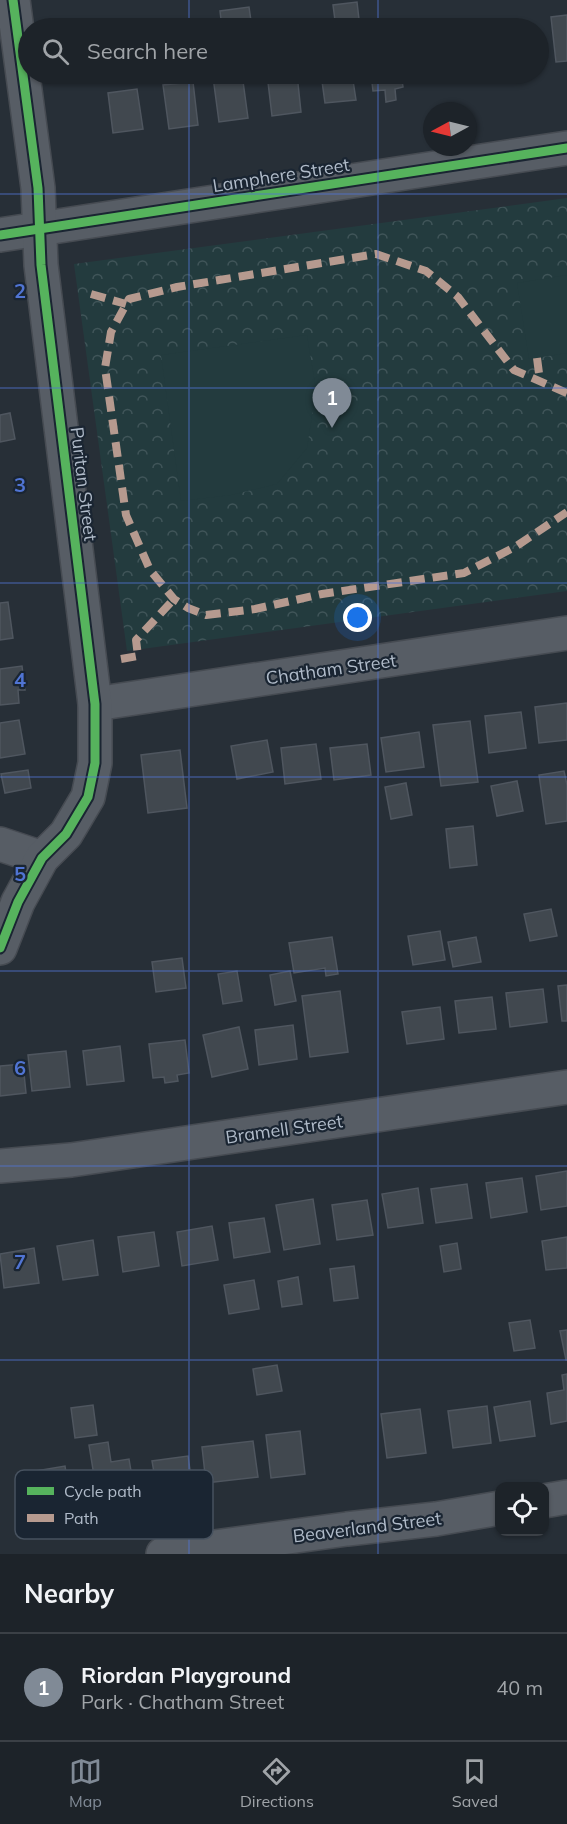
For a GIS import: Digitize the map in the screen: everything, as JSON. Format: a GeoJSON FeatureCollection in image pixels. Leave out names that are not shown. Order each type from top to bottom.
{"type":"FeatureCollection","features":[{"type":"Feature","properties":{"kind":"street","name":"Puritan Street"},"geometry":{"type":"LineString","coordinates":[[13,0],[18,38]]}},
{"type":"Feature","properties":{"kind":"street","name":"Puritan Street"},"geometry":{"type":"LineString","coordinates":[[0,948],[18,902],[42,858],[66,834],[88,797],[95,763],[95,704],[40,265],[38,188],[24,84]]}},
{"type":"Feature","properties":{"kind":"street","name":"Lamphere Street"},"geometry":{"type":"LineString","coordinates":[[0,235],[567,148]]}},
{"type":"Feature","properties":{"kind":"street","name":"Chatham Street"},"geometry":{"type":"LineString","coordinates":[[95,704],[567,633]]}},
{"type":"Feature","properties":{"kind":"street"},"geometry":{"type":"LineString","coordinates":[[0,844],[42,858]]}},
{"type":"Feature","properties":{"kind":"street","name":"Bramell Street"},"geometry":{"type":"LineString","coordinates":[[0,1167],[71,1160],[567,1087]]}},
{"type":"Feature","properties":{"kind":"street"},"geometry":{"type":"LineString","coordinates":[[549,1500],[567,1497]]}},
{"type":"Feature","properties":{"kind":"street","name":"Beaverland Street"},"geometry":{"type":"LineString","coordinates":[[163,1554],[436,1519],[495,1509]]}},
{"type":"Feature","properties":{"kind":"green space"},"geometry":{"type":"Polygon","coordinates":[[[567,198],[567,591],[127,651],[74,264],[567,198]]]}},
{"type":"Feature","properties":{"kind":"green space"},"geometry":{"type":"Polygon","coordinates":[[[567,275],[567,353],[529,359],[517,283],[567,275]]]}},
{"type":"Feature","properties":{"kind":"green space"},"geometry":{"type":"Polygon","coordinates":[[[307,335],[316,390],[307,448],[277,484],[231,495],[181,501],[161,355],[307,335]]]}},
{"type":"Feature","properties":{"kind":"building"},"geometry":{"type":"Polygon","coordinates":[[[357,2],[359,18],[335,18],[333,5],[357,2]]]}},
{"type":"Feature","properties":{"kind":"building"},"geometry":{"type":"Polygon","coordinates":[[[249,7],[251,18],[221,18],[220,11],[249,7]]]}},
{"type":"Feature","properties":{"kind":"building"},"geometry":{"type":"Polygon","coordinates":[[[567,15],[567,61],[556,62],[551,17],[567,15]]]}},
{"type":"Feature","properties":{"kind":"building"},"geometry":{"type":"Polygon","coordinates":[[[193,84],[198,125],[169,129],[163,85],[193,84]]]}},
{"type":"Feature","properties":{"kind":"building"},"geometry":{"type":"Polygon","coordinates":[[[214,84],[243,84],[248,118],[219,122],[214,84]]]}},
{"type":"Feature","properties":{"kind":"building"},"geometry":{"type":"Polygon","coordinates":[[[268,84],[298,84],[301,112],[272,116],[268,84]]]}},
{"type":"Feature","properties":{"kind":"building"},"geometry":{"type":"Polygon","coordinates":[[[322,84],[354,84],[356,100],[325,103],[322,84]]]}},
{"type":"Feature","properties":{"kind":"building"},"geometry":{"type":"Polygon","coordinates":[[[372,84],[403,84],[403,87],[395,89],[396,100],[386,102],[385,90],[373,91],[372,84]]]}},
{"type":"Feature","properties":{"kind":"building"},"geometry":{"type":"Polygon","coordinates":[[[137,89],[143,129],[113,133],[108,93],[137,89]]]}},
{"type":"Feature","properties":{"kind":"building"},"geometry":{"type":"Polygon","coordinates":[[[10,413],[15,439],[0,442],[0,415],[10,413]]]}},
{"type":"Feature","properties":{"kind":"building"},"geometry":{"type":"Polygon","coordinates":[[[8,602],[13,638],[0,640],[0,603],[8,602]]]}},
{"type":"Feature","properties":{"kind":"building"},"geometry":{"type":"Polygon","coordinates":[[[22,666],[25,690],[18,690],[19,703],[0,705],[0,669],[22,666]]]}},
{"type":"Feature","properties":{"kind":"building"},"geometry":{"type":"Polygon","coordinates":[[[567,703],[567,740],[539,743],[535,707],[567,703]]]}},
{"type":"Feature","properties":{"kind":"building"},"geometry":{"type":"Polygon","coordinates":[[[521,712],[526,748],[489,753],[485,716],[521,712]]]}},
{"type":"Feature","properties":{"kind":"building"},"geometry":{"type":"Polygon","coordinates":[[[19,720],[25,754],[0,758],[0,723],[19,720]]]}},
{"type":"Feature","properties":{"kind":"building"},"geometry":{"type":"Polygon","coordinates":[[[470,721],[478,782],[441,786],[433,725],[470,721]]]}},
{"type":"Feature","properties":{"kind":"building"},"geometry":{"type":"Polygon","coordinates":[[[419,732],[424,767],[386,772],[381,738],[419,732]]]}},
{"type":"Feature","properties":{"kind":"building"},"geometry":{"type":"Polygon","coordinates":[[[267,740],[273,772],[237,779],[231,746],[267,740]]]}},
{"type":"Feature","properties":{"kind":"building"},"geometry":{"type":"Polygon","coordinates":[[[316,744],[321,779],[285,784],[281,748],[316,744]]]}},
{"type":"Feature","properties":{"kind":"building"},"geometry":{"type":"Polygon","coordinates":[[[367,744],[371,775],[334,780],[330,748],[367,744]]]}},
{"type":"Feature","properties":{"kind":"building"},"geometry":{"type":"Polygon","coordinates":[[[180,750],[187,808],[148,813],[141,755],[180,750]]]}},
{"type":"Feature","properties":{"kind":"building"},"geometry":{"type":"Polygon","coordinates":[[[28,770],[31,788],[5,793],[1,774],[28,770]]]}},
{"type":"Feature","properties":{"kind":"building"},"geometry":{"type":"Polygon","coordinates":[[[564,771],[567,785],[567,821],[546,824],[539,775],[564,771]]]}},
{"type":"Feature","properties":{"kind":"building"},"geometry":{"type":"Polygon","coordinates":[[[517,781],[523,811],[497,816],[491,786],[517,781]]]}},
{"type":"Feature","properties":{"kind":"building"},"geometry":{"type":"Polygon","coordinates":[[[406,783],[412,815],[391,819],[385,787],[406,783]]]}},
{"type":"Feature","properties":{"kind":"building"},"geometry":{"type":"Polygon","coordinates":[[[473,826],[477,865],[450,868],[446,829],[473,826]]]}},
{"type":"Feature","properties":{"kind":"building"},"geometry":{"type":"Polygon","coordinates":[[[551,909],[557,936],[530,941],[524,914],[551,909]]]}},
{"type":"Feature","properties":{"kind":"building"},"geometry":{"type":"Polygon","coordinates":[[[440,931],[445,960],[413,965],[408,936],[440,931]]]}},
{"type":"Feature","properties":{"kind":"building"},"geometry":{"type":"Polygon","coordinates":[[[332,937],[338,974],[326,976],[325,968],[294,973],[289,943],[332,937]]]}},
{"type":"Feature","properties":{"kind":"building"},"geometry":{"type":"Polygon","coordinates":[[[476,937],[481,962],[453,967],[448,942],[476,937]]]}},
{"type":"Feature","properties":{"kind":"building"},"geometry":{"type":"Polygon","coordinates":[[[182,958],[186,988],[156,992],[152,962],[182,958]]]}},
{"type":"Feature","properties":{"kind":"building"},"geometry":{"type":"Polygon","coordinates":[[[237,971],[242,1001],[223,1004],[218,974],[237,971]]]}},
{"type":"Feature","properties":{"kind":"building"},"geometry":{"type":"Polygon","coordinates":[[[290,971],[296,1001],[275,1005],[270,975],[290,971]]]}},
{"type":"Feature","properties":{"kind":"building"},"geometry":{"type":"Polygon","coordinates":[[[567,985],[567,1021],[562,1021],[558,986],[567,985]]]}},
{"type":"Feature","properties":{"kind":"building"},"geometry":{"type":"Polygon","coordinates":[[[543,989],[547,1022],[510,1027],[506,993],[543,989]]]}},
{"type":"Feature","properties":{"kind":"building"},"geometry":{"type":"Polygon","coordinates":[[[340,991],[348,1052],[310,1057],[302,996],[340,991]]]}},
{"type":"Feature","properties":{"kind":"building"},"geometry":{"type":"Polygon","coordinates":[[[492,997],[496,1029],[459,1033],[455,1001],[492,997]]]}},
{"type":"Feature","properties":{"kind":"building"},"geometry":{"type":"Polygon","coordinates":[[[440,1007],[444,1039],[407,1044],[402,1012],[440,1007]]]}},
{"type":"Feature","properties":{"kind":"building"},"geometry":{"type":"Polygon","coordinates":[[[293,1025],[297,1059],[259,1065],[255,1030],[293,1025]]]}},
{"type":"Feature","properties":{"kind":"building"},"geometry":{"type":"Polygon","coordinates":[[[239,1027],[248,1069],[212,1077],[203,1035],[239,1027]]]}},
{"type":"Feature","properties":{"kind":"building"},"geometry":{"type":"Polygon","coordinates":[[[185,1040],[189,1073],[177,1075],[178,1081],[165,1083],[164,1077],[153,1078],[149,1044],[185,1040]]]}},
{"type":"Feature","properties":{"kind":"building"},"geometry":{"type":"Polygon","coordinates":[[[120,1046],[124,1081],[87,1085],[83,1051],[120,1046]]]}},
{"type":"Feature","properties":{"kind":"building"},"geometry":{"type":"Polygon","coordinates":[[[66,1051],[70,1087],[32,1091],[28,1055],[66,1051]]]}},
{"type":"Feature","properties":{"kind":"building"},"geometry":{"type":"Polygon","coordinates":[[[23,1064],[26,1093],[0,1096],[0,1066],[23,1064]]]}},
{"type":"Feature","properties":{"kind":"building"},"geometry":{"type":"Polygon","coordinates":[[[567,1171],[567,1206],[541,1210],[536,1176],[567,1171]]]}},
{"type":"Feature","properties":{"kind":"building"},"geometry":{"type":"Polygon","coordinates":[[[522,1178],[527,1212],[491,1218],[486,1183],[522,1178]]]}},
{"type":"Feature","properties":{"kind":"building"},"geometry":{"type":"Polygon","coordinates":[[[467,1184],[472,1218],[436,1223],[431,1189],[467,1184]]]}},
{"type":"Feature","properties":{"kind":"building"},"geometry":{"type":"Polygon","coordinates":[[[418,1188],[423,1223],[388,1228],[382,1194],[418,1188]]]}},
{"type":"Feature","properties":{"kind":"building"},"geometry":{"type":"Polygon","coordinates":[[[313,1199],[320,1244],[284,1250],[276,1205],[313,1199]]]}},
{"type":"Feature","properties":{"kind":"building"},"geometry":{"type":"Polygon","coordinates":[[[367,1200],[373,1235],[337,1240],[332,1205],[367,1200]]]}},
{"type":"Feature","properties":{"kind":"building"},"geometry":{"type":"Polygon","coordinates":[[[264,1218],[270,1252],[234,1258],[229,1223],[264,1218]]]}},
{"type":"Feature","properties":{"kind":"building"},"geometry":{"type":"Polygon","coordinates":[[[212,1226],[218,1260],[182,1266],[177,1232],[212,1226]]]}},
{"type":"Feature","properties":{"kind":"building"},"geometry":{"type":"Polygon","coordinates":[[[154,1232],[159,1266],[123,1272],[118,1237],[154,1232]]]}},
{"type":"Feature","properties":{"kind":"building"},"geometry":{"type":"Polygon","coordinates":[[[567,1237],[567,1268],[546,1270],[542,1241],[567,1237]]]}},
{"type":"Feature","properties":{"kind":"building"},"geometry":{"type":"Polygon","coordinates":[[[93,1240],[98,1275],[63,1280],[57,1246],[93,1240]]]}},
{"type":"Feature","properties":{"kind":"building"},"geometry":{"type":"Polygon","coordinates":[[[457,1243],[461,1269],[444,1272],[440,1246],[457,1243]]]}},
{"type":"Feature","properties":{"kind":"building"},"geometry":{"type":"Polygon","coordinates":[[[34,1248],[39,1283],[4,1288],[0,1254],[34,1248]]]}},
{"type":"Feature","properties":{"kind":"building"},"geometry":{"type":"Polygon","coordinates":[[[354,1266],[358,1298],[334,1301],[330,1269],[354,1266]]]}},
{"type":"Feature","properties":{"kind":"building"},"geometry":{"type":"Polygon","coordinates":[[[298,1277],[302,1304],[282,1307],[278,1281],[298,1277]]]}},
{"type":"Feature","properties":{"kind":"building"},"geometry":{"type":"Polygon","coordinates":[[[254,1280],[259,1309],[229,1314],[224,1285],[254,1280]]]}},
{"type":"Feature","properties":{"kind":"building"},"geometry":{"type":"Polygon","coordinates":[[[530,1320],[535,1348],[514,1351],[509,1323],[530,1320]]]}},
{"type":"Feature","properties":{"kind":"building"},"geometry":{"type":"Polygon","coordinates":[[[567,1330],[567,1360],[566,1360],[560,1331],[567,1330]]]}},
{"type":"Feature","properties":{"kind":"building"},"geometry":{"type":"Polygon","coordinates":[[[277,1365],[282,1391],[257,1395],[253,1369],[277,1365]]]}},
{"type":"Feature","properties":{"kind":"building"},"geometry":{"type":"Polygon","coordinates":[[[567,1374],[567,1421],[551,1424],[547,1393],[564,1390],[562,1375],[567,1374]]]}},
{"type":"Feature","properties":{"kind":"building"},"geometry":{"type":"Polygon","coordinates":[[[530,1401],[535,1436],[500,1441],[494,1407],[530,1401]]]}},
{"type":"Feature","properties":{"kind":"building"},"geometry":{"type":"Polygon","coordinates":[[[93,1405],[97,1435],[75,1438],[71,1408],[93,1405]]]}},
{"type":"Feature","properties":{"kind":"building"},"geometry":{"type":"Polygon","coordinates":[[[487,1406],[491,1443],[453,1448],[448,1411],[487,1406]]]}},
{"type":"Feature","properties":{"kind":"building"},"geometry":{"type":"Polygon","coordinates":[[[420,1409],[426,1453],[387,1458],[381,1414],[420,1409]]]}},
{"type":"Feature","properties":{"kind":"building"},"geometry":{"type":"Polygon","coordinates":[[[300,1431],[305,1474],[271,1478],[266,1435],[300,1431]]]}},
{"type":"Feature","properties":{"kind":"building"},"geometry":{"type":"Polygon","coordinates":[[[253,1441],[258,1477],[213,1482],[213,1470],[205,1470],[202,1447],[253,1441]]]}},
{"type":"Feature","properties":{"kind":"building"},"geometry":{"type":"Polygon","coordinates":[[[108,1442],[111,1462],[129,1459],[131,1470],[93,1470],[89,1445],[108,1442]]]}},
{"type":"Feature","properties":{"kind":"building"},"geometry":{"type":"Polygon","coordinates":[[[188,1456],[190,1470],[154,1470],[152,1461],[188,1456]]]}},
{"type":"Feature","properties":{"kind":"building"},"geometry":{"type":"Polygon","coordinates":[[[65,1466],[66,1470],[41,1470],[65,1466]]]}},
{"type":"Feature","properties":{"kind":"marked path"},"geometry":{"type":"LineString","coordinates":[[567,393],[514,370],[458,297],[426,271],[376,254],[177,287],[129,299],[111,332],[105,368],[126,515],[150,570],[174,599],[206,615],[255,609],[322,594],[464,573],[515,547],[567,512]]}},
{"type":"Feature","properties":{"kind":"marked path"},"geometry":{"type":"LineString","coordinates":[[91,294],[126,304]]}},
{"type":"Feature","properties":{"kind":"marked path"},"geometry":{"type":"LineString","coordinates":[[537,358],[540,381]]}},
{"type":"Feature","properties":{"kind":"marked path"},"geometry":{"type":"LineString","coordinates":[[121,659],[138,656],[136,640],[174,599]]}},
{"type":"Feature","properties":{"kind":"cycle path"},"geometry":{"type":"LineString","coordinates":[[13,0],[18,38]]}},
{"type":"Feature","properties":{"kind":"cycle path"},"geometry":{"type":"LineString","coordinates":[[0,948],[18,902],[42,858],[66,834],[88,797],[95,763],[95,704],[41,265],[38,188],[24,84]]}},
{"type":"Feature","properties":{"kind":"cycle path"},"geometry":{"type":"LineString","coordinates":[[0,235],[567,148]]}},
{"type":"Feature","properties":{"kind":"place","name":"Riordan Playground"},"geometry":{"type":"Point","coordinates":[332,428]}}]}
